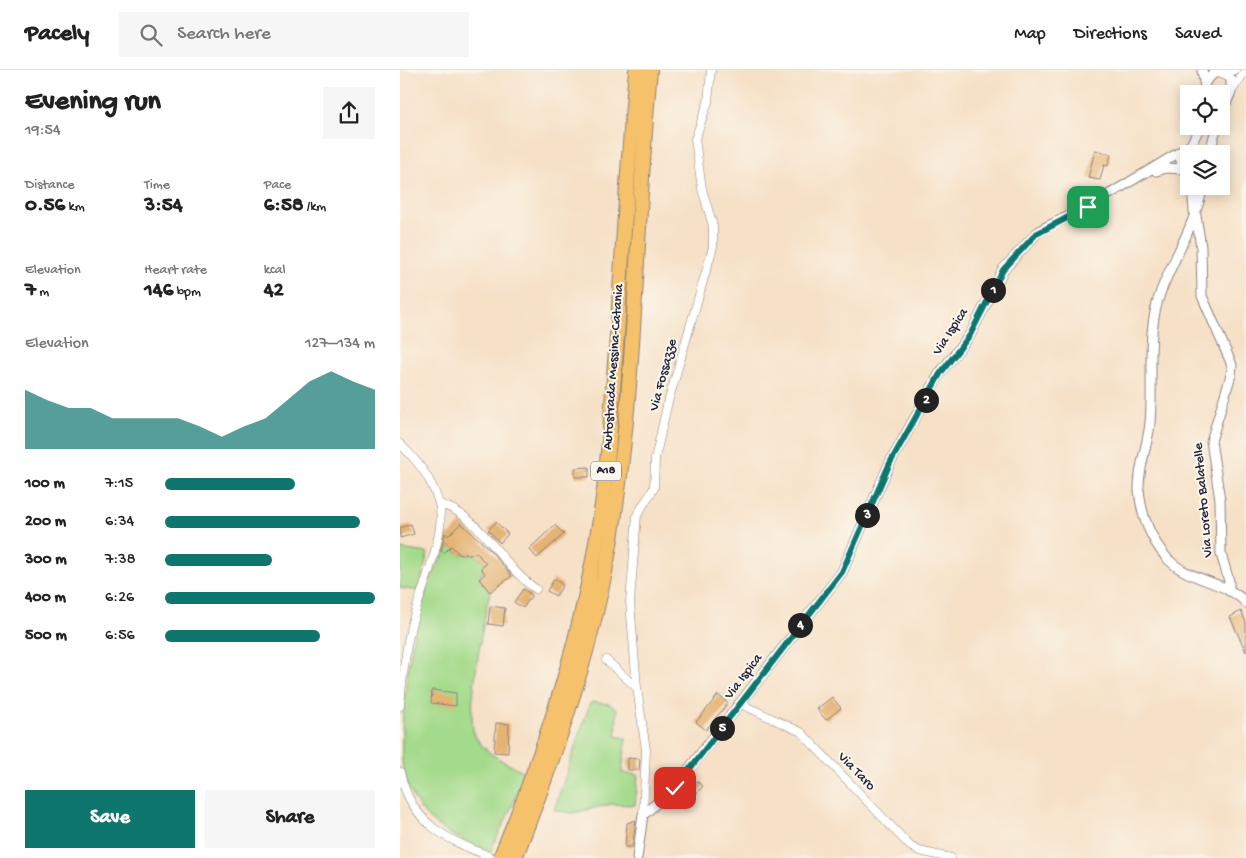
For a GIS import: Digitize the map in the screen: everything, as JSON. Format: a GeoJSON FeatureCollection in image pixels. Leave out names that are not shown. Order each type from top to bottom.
{"type":"FeatureCollection","features":[{"type":"Feature","properties":{"kind":"highway","name":"Autostrada Messina-Catania"},"geometry":{"type":"LineString","coordinates":[[496,858],[540,756],[558,699],[582,614],[599,527],[609,448],[636,70]]}},
{"type":"Feature","properties":{"kind":"highway","name":"Autostrada Messina-Catania"},"geometry":{"type":"LineString","coordinates":[[515,858],[554,760],[570,712],[595,616],[612,530],[627,398],[650,70]]}},
{"type":"Feature","properties":{"kind":"street","name":"Via Fossazze"},"geometry":{"type":"LineString","coordinates":[[637,688],[638,676],[630,602],[637,515],[654,488],[655,459],[667,406],[713,247],[713,226],[702,189],[695,139],[708,102],[711,70]]}},
{"type":"Feature","properties":{"kind":"street"},"geometry":{"type":"LineString","coordinates":[[1202,70],[1205,85]]}},
{"type":"Feature","properties":{"kind":"street"},"geometry":{"type":"LineString","coordinates":[[1205,82],[1209,76],[1235,70]]}},
{"type":"Feature","properties":{"kind":"street"},"geometry":{"type":"LineString","coordinates":[[1230,96],[1246,70]]}},
{"type":"Feature","properties":{"kind":"street"},"geometry":{"type":"LineString","coordinates":[[1221,72],[1231,79],[1232,92]]}},
{"type":"Feature","properties":{"kind":"street"},"geometry":{"type":"LineString","coordinates":[[1139,176],[1180,152]]}},
{"type":"Feature","properties":{"kind":"street"},"geometry":{"type":"LineString","coordinates":[[1139,176],[1166,168],[1180,171]]}},
{"type":"Feature","properties":{"kind":"street","name":"Via Ispica"},"geometry":{"type":"LineString","coordinates":[[643,815],[675,788],[842,572],[890,463],[940,374],[970,335],[1003,270],[1036,234],[1088,207],[1139,176]]}},
{"type":"Feature","properties":{"kind":"street"},"geometry":{"type":"LineString","coordinates":[[1193,195],[1194,220]]}},
{"type":"Feature","properties":{"kind":"street"},"geometry":{"type":"LineString","coordinates":[[1201,195],[1186,240],[1161,292],[1152,328],[1152,403],[1150,425],[1140,474],[1141,504],[1146,525],[1166,557],[1190,576],[1230,591],[1246,603]]}},
{"type":"Feature","properties":{"kind":"street","name":"Via Loreto Balatelle"},"geometry":{"type":"LineString","coordinates":[[1194,220],[1201,247],[1200,286],[1204,304],[1225,346],[1232,365],[1231,375],[1211,441],[1220,500],[1221,554],[1230,591]]}},
{"type":"Feature","properties":{"kind":"street"},"geometry":{"type":"LineString","coordinates":[[1186,240],[1201,247]]}},
{"type":"Feature","properties":{"kind":"street"},"geometry":{"type":"LineString","coordinates":[[400,444],[416,460],[440,504],[439,531],[410,629],[400,706]]}},
{"type":"Feature","properties":{"kind":"street"},"geometry":{"type":"LineString","coordinates":[[440,504],[473,524],[521,580],[536,590]]}},
{"type":"Feature","properties":{"kind":"street"},"geometry":{"type":"LineString","coordinates":[[606,660],[637,688],[646,750],[643,815],[637,858]]}},
{"type":"Feature","properties":{"kind":"street","name":"Via Taro"},"geometry":{"type":"LineString","coordinates":[[741,704],[801,732],[910,846],[919,851],[951,858]]}},
{"type":"Feature","properties":{"kind":"street"},"geometry":{"type":"LineString","coordinates":[[400,772],[410,802],[429,826],[460,844],[496,858]]}},
{"type":"Feature","properties":{"kind":"green space"},"geometry":{"type":"Polygon","coordinates":[[[451,546],[460,555],[465,553],[468,556],[474,553],[486,564],[479,579],[490,592],[480,643],[474,689],[472,709],[475,736],[479,743],[490,753],[524,772],[513,804],[490,852],[450,834],[424,814],[409,789],[402,764],[404,708],[412,647],[427,588],[438,564],[451,546]]]}},
{"type":"Feature","properties":{"kind":"green space"},"geometry":{"type":"Polygon","coordinates":[[[400,549],[428,553],[418,591],[400,588],[400,549]]]}},
{"type":"Feature","properties":{"kind":"green space"},"geometry":{"type":"Polygon","coordinates":[[[590,703],[609,704],[617,709],[616,736],[626,738],[622,773],[638,775],[635,805],[612,804],[572,813],[554,810],[590,703]]]}},
{"type":"Feature","properties":{"kind":"building"},"geometry":{"type":"Polygon","coordinates":[[[1095,150],[1111,154],[1108,166],[1104,165],[1100,180],[1088,178],[1095,150]]]}},
{"type":"Feature","properties":{"kind":"building"},"geometry":{"type":"Polygon","coordinates":[[[589,467],[589,477],[575,477],[575,468],[589,467]]]}},
{"type":"Feature","properties":{"kind":"building"},"geometry":{"type":"Polygon","coordinates":[[[496,522],[508,534],[500,543],[488,530],[496,522]]]}},
{"type":"Feature","properties":{"kind":"building"},"geometry":{"type":"Polygon","coordinates":[[[461,523],[490,550],[512,576],[490,592],[479,579],[485,574],[481,568],[486,564],[476,552],[468,556],[465,553],[460,555],[451,546],[444,553],[441,551],[445,533],[448,536],[461,523]]]}},
{"type":"Feature","properties":{"kind":"building"},"geometry":{"type":"Polygon","coordinates":[[[411,524],[414,534],[400,538],[400,528],[411,524]]]}},
{"type":"Feature","properties":{"kind":"building"},"geometry":{"type":"Polygon","coordinates":[[[555,525],[564,534],[537,558],[529,549],[555,525]]]}},
{"type":"Feature","properties":{"kind":"building"},"geometry":{"type":"Polygon","coordinates":[[[554,579],[563,585],[556,596],[547,591],[554,579]]]}},
{"type":"Feature","properties":{"kind":"building"},"geometry":{"type":"Polygon","coordinates":[[[523,589],[532,595],[523,608],[514,602],[523,589]]]}},
{"type":"Feature","properties":{"kind":"building"},"geometry":{"type":"Polygon","coordinates":[[[490,606],[505,608],[503,626],[488,624],[490,606]]]}},
{"type":"Feature","properties":{"kind":"building"},"geometry":{"type":"Polygon","coordinates":[[[1241,611],[1246,622],[1246,652],[1230,617],[1241,611]]]}},
{"type":"Feature","properties":{"kind":"building"},"geometry":{"type":"Polygon","coordinates":[[[432,690],[456,693],[456,706],[431,703],[432,690]]]}},
{"type":"Feature","properties":{"kind":"building"},"geometry":{"type":"Polygon","coordinates":[[[718,695],[728,703],[706,730],[696,722],[718,695]]]}},
{"type":"Feature","properties":{"kind":"building"},"geometry":{"type":"Polygon","coordinates":[[[832,697],[841,708],[826,720],[817,709],[832,697]]]}},
{"type":"Feature","properties":{"kind":"building"},"geometry":{"type":"Polygon","coordinates":[[[496,723],[509,724],[508,753],[494,752],[496,723]]]}},
{"type":"Feature","properties":{"kind":"building"},"geometry":{"type":"Polygon","coordinates":[[[628,758],[640,759],[639,770],[628,770],[628,758]]]}},
{"type":"Feature","properties":{"kind":"building"},"geometry":{"type":"Polygon","coordinates":[[[691,777],[703,786],[695,795],[683,787],[691,777]]]}},
{"type":"Feature","properties":{"kind":"building"},"geometry":{"type":"Polygon","coordinates":[[[636,820],[632,847],[625,847],[627,823],[636,820]]]}},
{"type":"Feature","properties":{"kind":"route"},"geometry":{"type":"LineString","coordinates":[[675,788],[842,572],[890,463],[940,374],[970,335],[1003,270],[1036,234],[1044,228],[1088,207]]}}]}
